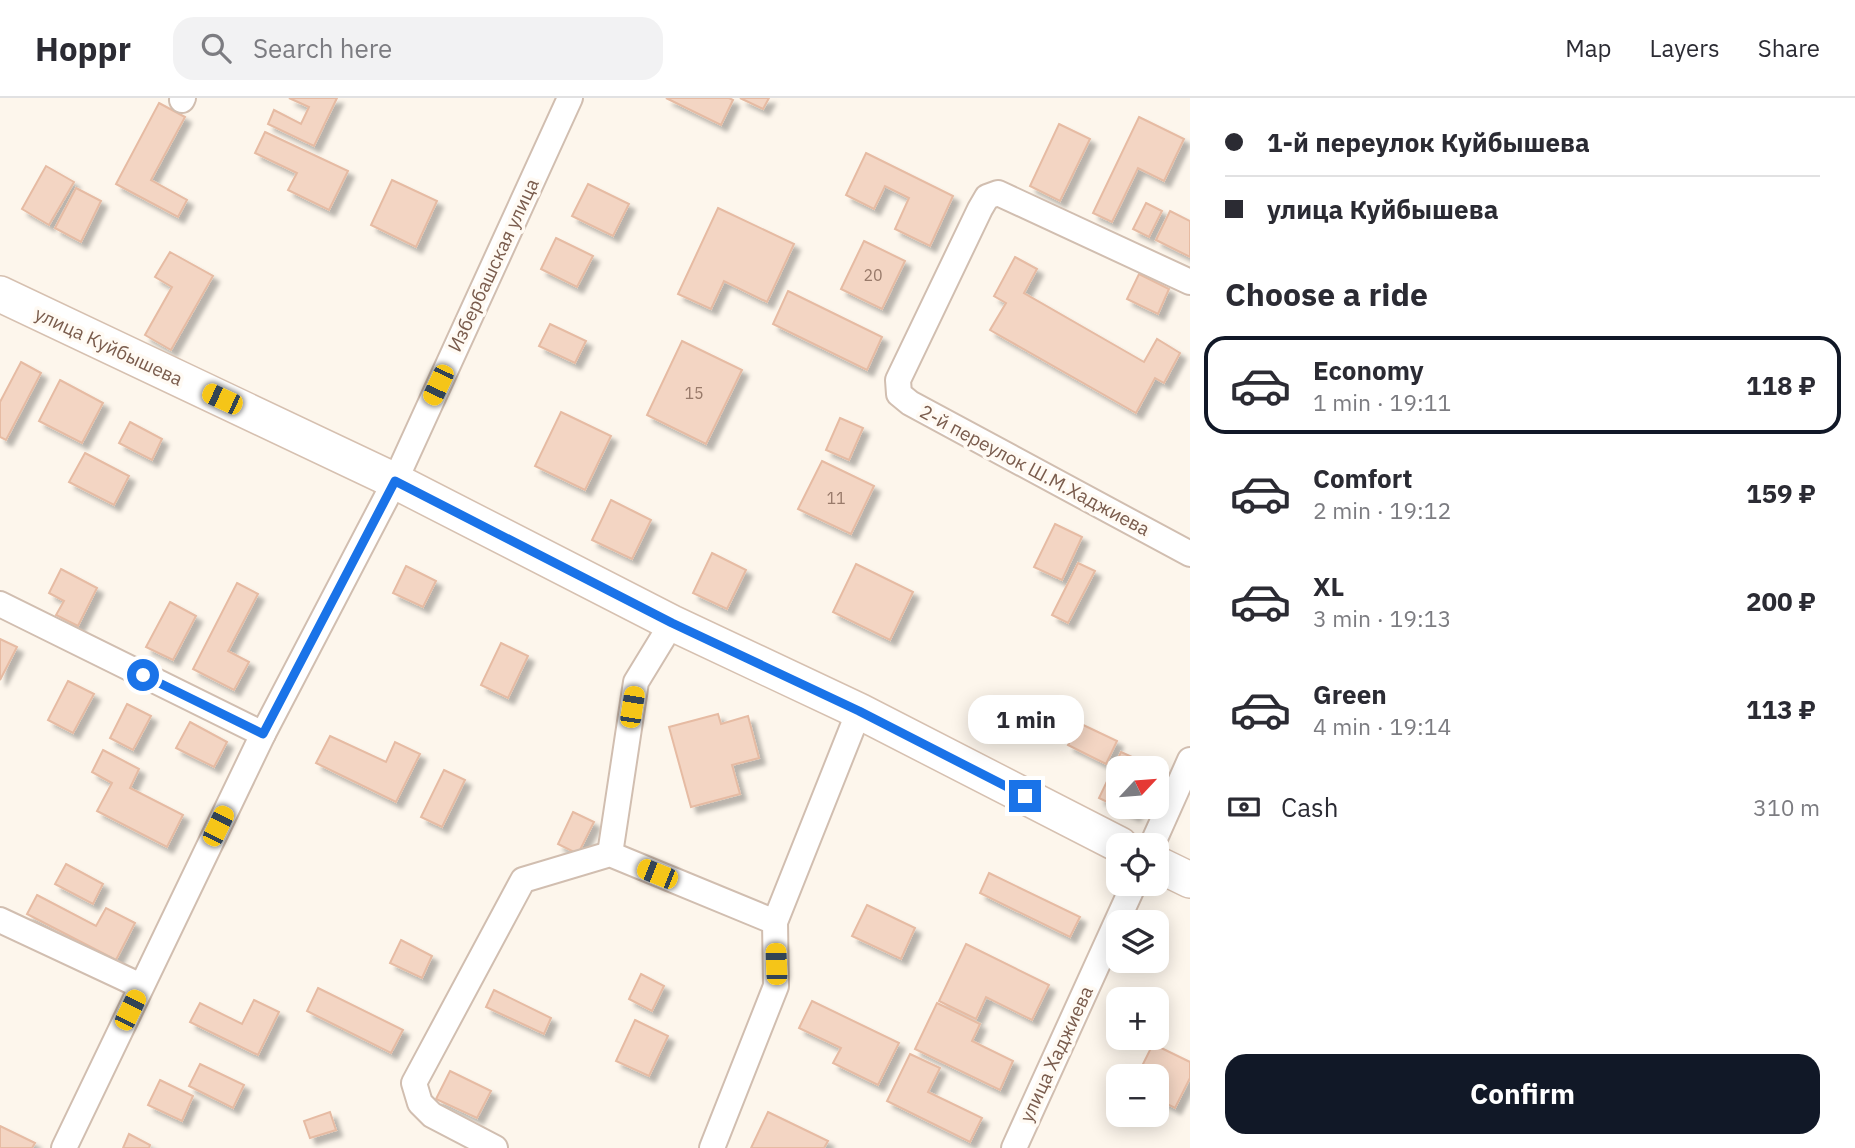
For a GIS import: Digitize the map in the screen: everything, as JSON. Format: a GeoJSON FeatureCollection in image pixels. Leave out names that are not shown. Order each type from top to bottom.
{"type":"FeatureCollection","features":[{"type":"Feature","properties":{"kind":"street","name":"Избербашская улица"},"geometry":{"type":"LineString","coordinates":[[64,1148],[263,734],[395,481],[570,98]]}},
{"type":"Feature","properties":{"kind":"street","name":"2-й переулок Ш.М.Хаджиева"},"geometry":{"type":"LineString","coordinates":[[1190,282],[998,193],[988,197],[980,209],[898,380],[899,394],[909,403],[1190,554]]}},
{"type":"Feature","properties":{"kind":"street","name":"улица Куйбышева"},"geometry":{"type":"LineString","coordinates":[[0,294],[395,481],[672,623],[859,711],[1106,838]]}},
{"type":"Feature","properties":{"kind":"street"},"geometry":{"type":"LineString","coordinates":[[0,604],[263,734]]}},
{"type":"Feature","properties":{"kind":"street"},"geometry":{"type":"LineString","coordinates":[[610,855],[636,682],[672,623]]}},
{"type":"Feature","properties":{"kind":"street"},"geometry":{"type":"LineString","coordinates":[[712,1148],[776,986],[775,922],[859,711]]}},
{"type":"Feature","properties":{"kind":"street"},"geometry":{"type":"LineString","coordinates":[[1157,833],[1190,760]]}},
{"type":"Feature","properties":{"kind":"street"},"geometry":{"type":"LineString","coordinates":[[495,1148],[432,1115],[420,1103],[414,1083],[523,880],[610,855],[775,922]]}},
{"type":"Feature","properties":{"kind":"street"},"geometry":{"type":"LineString","coordinates":[[1169,870],[1190,880]]}},
{"type":"Feature","properties":{"kind":"street","name":"улица Хаджиева"},"geometry":{"type":"LineString","coordinates":[[1014,1148],[1129,896]]}},
{"type":"Feature","properties":{"kind":"street"},"geometry":{"type":"LineString","coordinates":[[0,920],[141,986]]}},
{"type":"Feature","properties":{"kind":"building"},"geometry":{"type":"Polygon","coordinates":[[[289,98],[337,98],[314,146],[268,124],[274,110],[301,124],[309,107],[289,98]]]}},
{"type":"Feature","properties":{"kind":"building"},"geometry":{"type":"Polygon","coordinates":[[[666,98],[729,98],[733,100],[721,125],[666,98]]]}},
{"type":"Feature","properties":{"kind":"building"},"geometry":{"type":"Polygon","coordinates":[[[740,98],[769,98],[763,109],[740,98]]]}},
{"type":"Feature","properties":{"kind":"building"},"geometry":{"type":"Polygon","coordinates":[[[159,103],[185,117],[151,180],[187,200],[178,217],[116,184],[159,103]]]}},
{"type":"Feature","properties":{"kind":"building"},"geometry":{"type":"Polygon","coordinates":[[[1139,117],[1184,139],[1164,181],[1138,168],[1112,222],[1093,213],[1139,117]]]}},
{"type":"Feature","properties":{"kind":"building"},"geometry":{"type":"Polygon","coordinates":[[[1059,124],[1090,139],[1060,201],[1030,186],[1059,124]]]}},
{"type":"Feature","properties":{"kind":"building"},"geometry":{"type":"Polygon","coordinates":[[[265,132],[348,171],[329,210],[288,190],[297,173],[255,153],[265,132]]]}},
{"type":"Feature","properties":{"kind":"building"},"geometry":{"type":"Polygon","coordinates":[[[866,153],[953,196],[930,246],[895,229],[909,198],[885,186],[874,209],[846,195],[866,153]]]}},
{"type":"Feature","properties":{"kind":"building"},"geometry":{"type":"Polygon","coordinates":[[[46,166],[74,182],[49,225],[22,209],[46,166]]]}},
{"type":"Feature","properties":{"kind":"building"},"geometry":{"type":"Polygon","coordinates":[[[392,180],[437,201],[416,247],[371,225],[392,180]]]}},
{"type":"Feature","properties":{"kind":"building"},"geometry":{"type":"Polygon","coordinates":[[[588,184],[629,204],[613,236],[572,216],[588,184]]]}},
{"type":"Feature","properties":{"kind":"building"},"geometry":{"type":"Polygon","coordinates":[[[76,188],[101,201],[81,242],[55,228],[76,188]]]}},
{"type":"Feature","properties":{"kind":"building"},"geometry":{"type":"Polygon","coordinates":[[[1146,203],[1162,211],[1149,237],[1133,229],[1146,203]]]}},
{"type":"Feature","properties":{"kind":"building"},"geometry":{"type":"Polygon","coordinates":[[[718,208],[794,244],[767,302],[724,281],[711,309],[678,294],[718,208]]]}},
{"type":"Feature","properties":{"kind":"building"},"geometry":{"type":"Polygon","coordinates":[[[1170,211],[1190,221],[1190,257],[1156,240],[1170,211]]]}},
{"type":"Feature","properties":{"kind":"building"},"geometry":{"type":"Polygon","coordinates":[[[556,238],[593,256],[577,287],[541,269],[556,238]]]}},
{"type":"Feature","properties":{"kind":"building"},"geometry":{"type":"Polygon","coordinates":[[[864,241],[905,261],[882,309],[841,289],[864,241]]]}},
{"type":"Feature","properties":{"kind":"building"},"geometry":{"type":"Polygon","coordinates":[[[170,252],[213,276],[171,350],[145,335],[172,287],[155,277],[170,252]]]}},
{"type":"Feature","properties":{"kind":"building"},"geometry":{"type":"Polygon","coordinates":[[[1015,257],[1037,269],[1024,293],[1144,362],[1157,339],[1180,353],[1164,383],[1155,378],[1136,413],[990,330],[1006,303],[994,296],[1015,257]]]}},
{"type":"Feature","properties":{"kind":"building"},"geometry":{"type":"Polygon","coordinates":[[[1139,274],[1169,289],[1158,314],[1127,299],[1139,274]]]}},
{"type":"Feature","properties":{"kind":"building"},"geometry":{"type":"Polygon","coordinates":[[[788,291],[882,337],[867,370],[773,324],[788,291]]]}},
{"type":"Feature","properties":{"kind":"building"},"geometry":{"type":"Polygon","coordinates":[[[550,324],[586,341],[575,363],[539,346],[550,324]]]}},
{"type":"Feature","properties":{"kind":"building"},"geometry":{"type":"Polygon","coordinates":[[[682,341],[742,370],[706,444],[647,415],[682,341]]]}},
{"type":"Feature","properties":{"kind":"building"},"geometry":{"type":"Polygon","coordinates":[[[21,362],[41,373],[6,440],[0,437],[0,402],[21,362]]]}},
{"type":"Feature","properties":{"kind":"building"},"geometry":{"type":"Polygon","coordinates":[[[60,380],[103,403],[82,443],[39,421],[60,380]]]}},
{"type":"Feature","properties":{"kind":"building"},"geometry":{"type":"Polygon","coordinates":[[[561,412],[611,436],[585,490],[535,466],[561,412]]]}},
{"type":"Feature","properties":{"kind":"building"},"geometry":{"type":"Polygon","coordinates":[[[840,418],[863,428],[849,460],[826,450],[840,418]]]}},
{"type":"Feature","properties":{"kind":"building"},"geometry":{"type":"Polygon","coordinates":[[[130,422],[162,439],[152,460],[119,443],[130,422]]]}},
{"type":"Feature","properties":{"kind":"building"},"geometry":{"type":"Polygon","coordinates":[[[85,453],[129,476],[114,505],[69,482],[85,453]]]}},
{"type":"Feature","properties":{"kind":"building"},"geometry":{"type":"Polygon","coordinates":[[[822,461],[874,486],[851,534],[798,509],[822,461]]]}},
{"type":"Feature","properties":{"kind":"building"},"geometry":{"type":"Polygon","coordinates":[[[611,500],[651,520],[632,559],[592,540],[611,500]]]}},
{"type":"Feature","properties":{"kind":"building"},"geometry":{"type":"Polygon","coordinates":[[[1055,524],[1082,537],[1062,580],[1034,567],[1055,524]]]}},
{"type":"Feature","properties":{"kind":"building"},"geometry":{"type":"Polygon","coordinates":[[[712,553],[746,570],[727,609],[693,593],[712,553]]]}},
{"type":"Feature","properties":{"kind":"building"},"geometry":{"type":"Polygon","coordinates":[[[1078,563],[1095,571],[1068,623],[1052,615],[1078,563]]]}},
{"type":"Feature","properties":{"kind":"building"},"geometry":{"type":"Polygon","coordinates":[[[856,564],[913,592],[890,640],[833,612],[856,564]]]}},
{"type":"Feature","properties":{"kind":"building"},"geometry":{"type":"Polygon","coordinates":[[[406,566],[436,581],[423,607],[393,593],[406,566]]]}},
{"type":"Feature","properties":{"kind":"building"},"geometry":{"type":"Polygon","coordinates":[[[61,569],[97,588],[78,626],[56,615],[64,601],[49,593],[61,569]]]}},
{"type":"Feature","properties":{"kind":"building"},"geometry":{"type":"Polygon","coordinates":[[[237,583],[258,594],[228,651],[249,662],[234,690],[193,669],[237,583]]]}},
{"type":"Feature","properties":{"kind":"building"},"geometry":{"type":"Polygon","coordinates":[[[170,602],[196,616],[173,660],[146,647],[170,602]]]}},
{"type":"Feature","properties":{"kind":"building"},"geometry":{"type":"Polygon","coordinates":[[[0,639],[17,647],[0,680],[0,639]]]}},
{"type":"Feature","properties":{"kind":"building"},"geometry":{"type":"Polygon","coordinates":[[[501,643],[528,656],[508,698],[481,685],[501,643]]]}},
{"type":"Feature","properties":{"kind":"building"},"geometry":{"type":"Polygon","coordinates":[[[68,681],[94,694],[73,733],[48,720],[68,681]]]}},
{"type":"Feature","properties":{"kind":"building"},"geometry":{"type":"Polygon","coordinates":[[[127,704],[151,716],[133,750],[110,738],[127,704]]]}},
{"type":"Feature","properties":{"kind":"building"},"geometry":{"type":"Polygon","coordinates":[[[718,714],[721,724],[748,716],[759,758],[732,765],[740,794],[691,807],[669,727],[718,714]]]}},
{"type":"Feature","properties":{"kind":"building"},"geometry":{"type":"Polygon","coordinates":[[[190,722],[227,742],[214,767],[176,748],[190,722]]]}},
{"type":"Feature","properties":{"kind":"building"},"geometry":{"type":"Polygon","coordinates":[[[1079,723],[1117,741],[1110,756],[1106,756],[1106,764],[1068,745],[1079,723]]]}},
{"type":"Feature","properties":{"kind":"building"},"geometry":{"type":"Polygon","coordinates":[[[330,736],[386,762],[395,742],[420,754],[396,802],[316,763],[330,736]]]}},
{"type":"Feature","properties":{"kind":"building"},"geometry":{"type":"Polygon","coordinates":[[[103,750],[139,769],[130,788],[183,815],[167,847],[97,811],[112,783],[92,772],[103,750]]]}},
{"type":"Feature","properties":{"kind":"building"},"geometry":{"type":"Polygon","coordinates":[[[444,770],[465,780],[442,827],[421,817],[444,770]]]}},
{"type":"Feature","properties":{"kind":"building"},"geometry":{"type":"Polygon","coordinates":[[[1106,783],[1106,801],[1099,798],[1106,783]]]}},
{"type":"Feature","properties":{"kind":"building"},"geometry":{"type":"Polygon","coordinates":[[[573,812],[594,822],[578,854],[558,844],[573,812]]]}},
{"type":"Feature","properties":{"kind":"building"},"geometry":{"type":"Polygon","coordinates":[[[66,864],[103,884],[93,904],[55,884],[66,864]]]}},
{"type":"Feature","properties":{"kind":"building"},"geometry":{"type":"Polygon","coordinates":[[[989,873],[1080,917],[1070,937],[980,893],[989,873]]]}},
{"type":"Feature","properties":{"kind":"building"},"geometry":{"type":"Polygon","coordinates":[[[37,895],[96,926],[106,908],[135,923],[116,960],[27,914],[37,895]]]}},
{"type":"Feature","properties":{"kind":"building"},"geometry":{"type":"Polygon","coordinates":[[[867,905],[915,928],[901,959],[852,936],[867,905]]]}},
{"type":"Feature","properties":{"kind":"building"},"geometry":{"type":"Polygon","coordinates":[[[401,940],[432,956],[422,978],[390,963],[401,940]]]}},
{"type":"Feature","properties":{"kind":"building"},"geometry":{"type":"Polygon","coordinates":[[[966,944],[1049,985],[1032,1020],[986,997],[976,1019],[939,1001],[966,944]]]}},
{"type":"Feature","properties":{"kind":"building"},"geometry":{"type":"Polygon","coordinates":[[[641,974],[664,986],[652,1011],[629,999],[641,974]]]}},
{"type":"Feature","properties":{"kind":"building"},"geometry":{"type":"Polygon","coordinates":[[[318,988],[403,1030],[391,1053],[307,1011],[318,988]]]}},
{"type":"Feature","properties":{"kind":"building"},"geometry":{"type":"Polygon","coordinates":[[[494,990],[551,1018],[544,1034],[486,1007],[494,990]]]}},
{"type":"Feature","properties":{"kind":"building"},"geometry":{"type":"Polygon","coordinates":[[[254,1000],[279,1012],[258,1055],[190,1022],[200,1003],[242,1024],[254,1000]]]}},
{"type":"Feature","properties":{"kind":"building"},"geometry":{"type":"Polygon","coordinates":[[[812,1001],[899,1043],[878,1085],[833,1063],[841,1048],[799,1028],[812,1001]]]}},
{"type":"Feature","properties":{"kind":"building"},"geometry":{"type":"Polygon","coordinates":[[[937,1003],[980,1024],[972,1041],[1013,1061],[1000,1090],[915,1049],[937,1003]]]}},
{"type":"Feature","properties":{"kind":"building"},"geometry":{"type":"Polygon","coordinates":[[[635,1020],[668,1036],[649,1076],[616,1061],[635,1020]]]}},
{"type":"Feature","properties":{"kind":"building"},"geometry":{"type":"Polygon","coordinates":[[[1150,1050],[1165,1050],[1190,1062],[1190,1078],[1175,1108],[1169,1105],[1169,1064],[1143,1064],[1150,1050]]]}},
{"type":"Feature","properties":{"kind":"building"},"geometry":{"type":"Polygon","coordinates":[[[910,1054],[940,1068],[928,1092],[982,1118],[970,1142],[887,1101],[910,1054]]]}},
{"type":"Feature","properties":{"kind":"building"},"geometry":{"type":"Polygon","coordinates":[[[200,1064],[244,1085],[233,1108],[189,1086],[200,1064]]]}},
{"type":"Feature","properties":{"kind":"building"},"geometry":{"type":"Polygon","coordinates":[[[450,1071],[491,1091],[477,1118],[436,1099],[450,1071]]]}},
{"type":"Feature","properties":{"kind":"building"},"geometry":{"type":"Polygon","coordinates":[[[160,1080],[193,1096],[182,1121],[148,1105],[160,1080]]]}},
{"type":"Feature","properties":{"kind":"building"},"geometry":{"type":"Polygon","coordinates":[[[330,1112],[336,1130],[310,1138],[304,1121],[330,1112]]]}},
{"type":"Feature","properties":{"kind":"building"},"geometry":{"type":"Polygon","coordinates":[[[768,1112],[828,1141],[824,1148],[751,1148],[768,1112]]]}},
{"type":"Feature","properties":{"kind":"building"},"geometry":{"type":"Polygon","coordinates":[[[0,1126],[35,1143],[32,1148],[0,1148],[0,1126]]]}},
{"type":"Feature","properties":{"kind":"building"},"geometry":{"type":"Polygon","coordinates":[[[129,1134],[150,1145],[149,1148],[123,1148],[129,1134]]]}},
{"type":"Feature","properties":{"kind":"route"},"geometry":{"type":"LineString","coordinates":[[143,675],[263,734],[395,481],[672,623],[859,711],[1025,796]]}}]}
